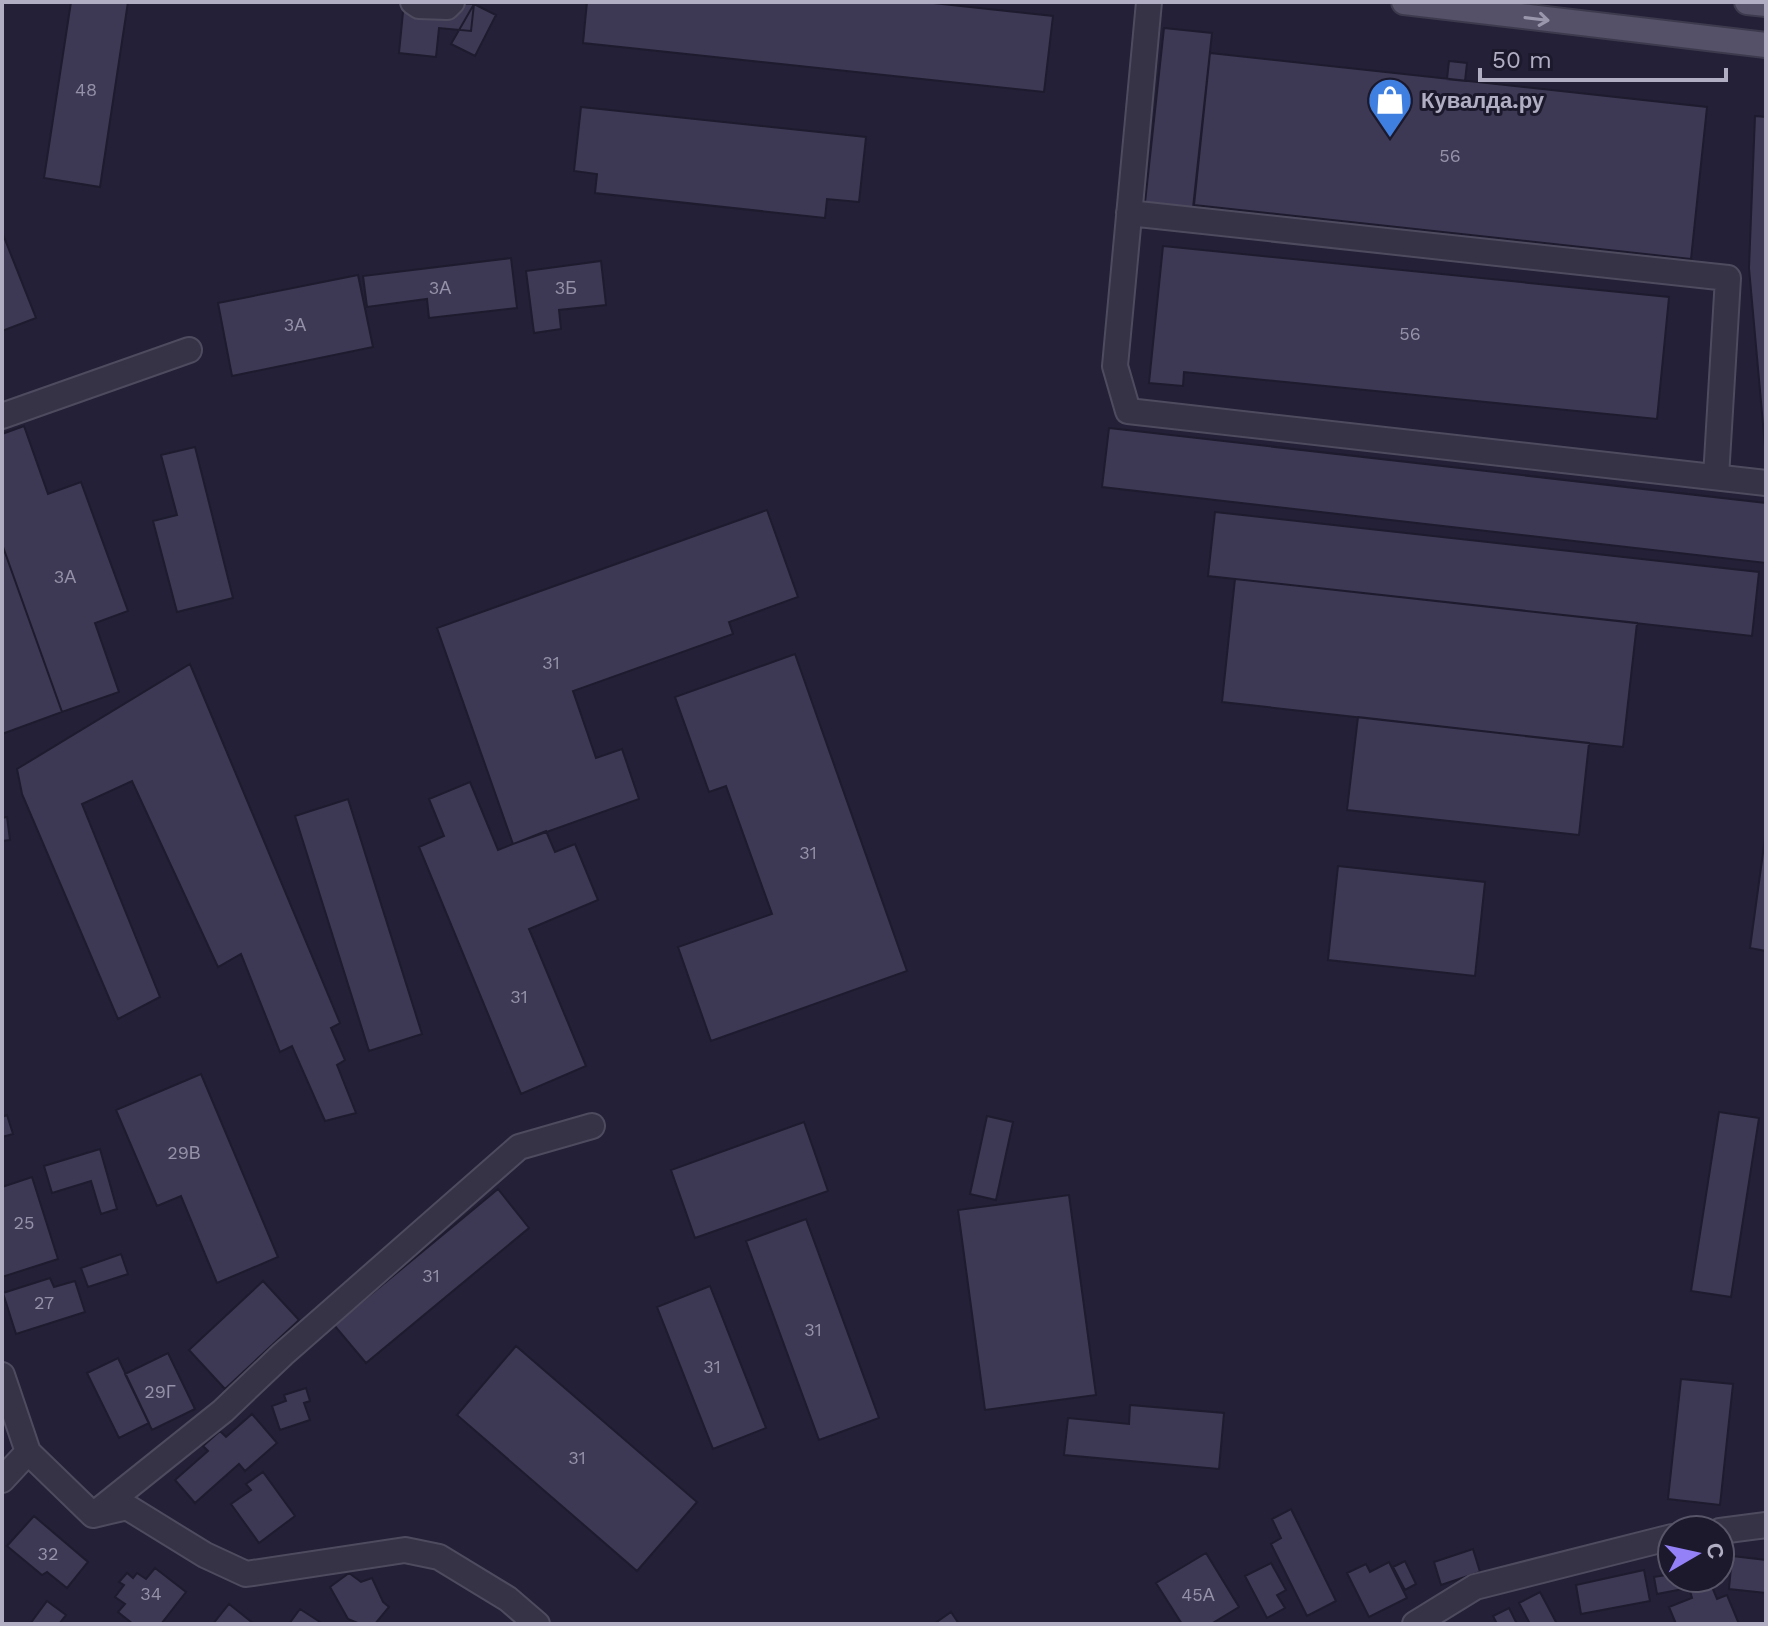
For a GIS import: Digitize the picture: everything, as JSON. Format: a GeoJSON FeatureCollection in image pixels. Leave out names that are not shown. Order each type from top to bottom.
{"type":"FeatureCollection","features":[{"type":"Feature","properties":{"kind":"main road"},"geometry":{"type":"LineString","coordinates":[[1404,2],[1766,45]]}},
{"type":"Feature","properties":{"kind":"main road"},"geometry":{"type":"LineString","coordinates":[[1747,2],[1766,4]]}},
{"type":"Feature","properties":{"kind":"street"},"geometry":{"type":"LineString","coordinates":[[413,2],[419,6],[447,7],[452,2]]}},
{"type":"Feature","properties":{"kind":"street"},"geometry":{"type":"LineString","coordinates":[[1149,2],[1115,366],[1128,411],[1766,483]]}},
{"type":"Feature","properties":{"kind":"street"},"geometry":{"type":"LineString","coordinates":[[1129,213],[1728,278],[1716,477]]}},
{"type":"Feature","properties":{"kind":"street"},"geometry":{"type":"LineString","coordinates":[[2,416],[189,350]]}},
{"type":"Feature","properties":{"kind":"street"},"geometry":{"type":"LineString","coordinates":[[93,1515],[223,1411],[519,1147],[592,1126]]}},
{"type":"Feature","properties":{"kind":"street"},"geometry":{"type":"LineString","coordinates":[[2,1375],[28,1452],[93,1515]]}},
{"type":"Feature","properties":{"kind":"street"},"geometry":{"type":"LineString","coordinates":[[2,1480],[28,1452]]}},
{"type":"Feature","properties":{"kind":"street"},"geometry":{"type":"LineString","coordinates":[[93,1515],[127,1507],[205,1555],[246,1574],[405,1550],[439,1557],[508,1599],[537,1624]]}},
{"type":"Feature","properties":{"kind":"street"},"geometry":{"type":"LineString","coordinates":[[1736,1529],[1766,1525]]}},
{"type":"Feature","properties":{"kind":"street"},"geometry":{"type":"LineString","coordinates":[[1415,1624],[1475,1587],[1656,1541]]}},
{"type":"Feature","properties":{"kind":"building"},"geometry":{"type":"Polygon","coordinates":[[[71,2],[128,2],[100,187],[44,178],[71,2]]]}},
{"type":"Feature","properties":{"kind":"building"},"geometry":{"type":"Polygon","coordinates":[[[404,2],[474,4],[471,31],[439,28],[436,57],[399,53],[404,2]]]}},
{"type":"Feature","properties":{"kind":"building"},"geometry":{"type":"Polygon","coordinates":[[[587,2],[924,2],[1053,16],[1044,92],[583,43],[587,2]]]}},
{"type":"Feature","properties":{"kind":"building"},"geometry":{"type":"Polygon","coordinates":[[[474,4],[496,15],[475,56],[451,44],[474,4]]]}},
{"type":"Feature","properties":{"kind":"building"},"geometry":{"type":"Polygon","coordinates":[[[1164,28],[1212,33],[1192,217],[1144,212],[1164,28]]]}},
{"type":"Feature","properties":{"kind":"building"},"geometry":{"type":"Polygon","coordinates":[[[1210,53],[1707,107],[1691,259],[1194,205],[1210,53]]]}},
{"type":"Feature","properties":{"kind":"building"},"geometry":{"type":"Polygon","coordinates":[[[1449,61],[1467,63],[1465,81],[1447,79],[1449,61]]]}},
{"type":"Feature","properties":{"kind":"building"},"geometry":{"type":"Polygon","coordinates":[[[581,107],[866,137],[859,202],[827,199],[825,218],[595,193],[597,174],[574,171],[581,107]]]}},
{"type":"Feature","properties":{"kind":"building"},"geometry":{"type":"Polygon","coordinates":[[[1755,116],[1766,117],[1765,446],[1749,268],[1755,116]]]}},
{"type":"Feature","properties":{"kind":"building"},"geometry":{"type":"Polygon","coordinates":[[[2,232],[36,318],[2,331],[2,232]]]}},
{"type":"Feature","properties":{"kind":"building"},"geometry":{"type":"Polygon","coordinates":[[[1163,246],[1669,297],[1657,419],[1184,372],[1183,386],[1149,383],[1163,246]]]}},
{"type":"Feature","properties":{"kind":"building"},"geometry":{"type":"Polygon","coordinates":[[[511,258],[517,308],[429,318],[427,299],[367,307],[363,276],[511,258]]]}},
{"type":"Feature","properties":{"kind":"building"},"geometry":{"type":"Polygon","coordinates":[[[601,261],[606,305],[559,310],[561,329],[534,333],[526,271],[601,261]]]}},
{"type":"Feature","properties":{"kind":"building"},"geometry":{"type":"Polygon","coordinates":[[[358,275],[373,347],[232,376],[218,303],[358,275]]]}},
{"type":"Feature","properties":{"kind":"building"},"geometry":{"type":"Polygon","coordinates":[[[24,426],[48,494],[81,482],[128,611],[95,623],[119,692],[62,712],[2,544],[2,434],[24,426]]]}},
{"type":"Feature","properties":{"kind":"building"},"geometry":{"type":"Polygon","coordinates":[[[1109,428],[1766,503],[1766,563],[1102,487],[1109,428]]]}},
{"type":"Feature","properties":{"kind":"building"},"geometry":{"type":"Polygon","coordinates":[[[195,447],[233,598],[177,612],[153,521],[177,515],[161,455],[195,447]]]}},
{"type":"Feature","properties":{"kind":"building"},"geometry":{"type":"Polygon","coordinates":[[[767,510],[798,597],[729,622],[733,634],[573,691],[596,758],[622,749],[639,799],[513,844],[437,628],[767,510]]]}},
{"type":"Feature","properties":{"kind":"building"},"geometry":{"type":"Polygon","coordinates":[[[1215,512],[1759,572],[1752,636],[1208,576],[1215,512]]]}},
{"type":"Feature","properties":{"kind":"building"},"geometry":{"type":"Polygon","coordinates":[[[2,544],[62,712],[2,734],[2,544]]]}},
{"type":"Feature","properties":{"kind":"building"},"geometry":{"type":"Polygon","coordinates":[[[1235,579],[1637,623],[1623,747],[1222,702],[1235,579]]]}},
{"type":"Feature","properties":{"kind":"building"},"geometry":{"type":"Polygon","coordinates":[[[795,654],[907,971],[711,1041],[678,947],[772,914],[726,786],[709,792],[675,697],[795,654]]]}},
{"type":"Feature","properties":{"kind":"building"},"geometry":{"type":"Polygon","coordinates":[[[190,664],[340,1023],[331,1028],[345,1060],[337,1065],[356,1113],[325,1121],[292,1046],[280,1052],[241,954],[218,967],[132,781],[82,804],[160,997],[118,1019],[22,794],[17,769],[190,664]]]}},
{"type":"Feature","properties":{"kind":"building"},"geometry":{"type":"Polygon","coordinates":[[[1358,717],[1589,743],[1579,835],[1347,810],[1358,717]]]}},
{"type":"Feature","properties":{"kind":"building"},"geometry":{"type":"Polygon","coordinates":[[[470,782],[498,850],[546,831],[555,852],[575,844],[598,900],[529,929],[586,1066],[521,1094],[419,847],[444,836],[429,799],[470,782]]]}},
{"type":"Feature","properties":{"kind":"building"},"geometry":{"type":"Polygon","coordinates":[[[348,799],[422,1034],[369,1051],[295,816],[348,799]]]}},
{"type":"Feature","properties":{"kind":"building"},"geometry":{"type":"Polygon","coordinates":[[[7,817],[10,840],[2,841],[2,818],[7,817]]]}},
{"type":"Feature","properties":{"kind":"building"},"geometry":{"type":"Polygon","coordinates":[[[1766,831],[1766,951],[1750,948],[1766,831]]]}},
{"type":"Feature","properties":{"kind":"building"},"geometry":{"type":"Polygon","coordinates":[[[1338,866],[1485,882],[1475,976],[1328,960],[1338,866]]]}},
{"type":"Feature","properties":{"kind":"building"},"geometry":{"type":"Polygon","coordinates":[[[201,1074],[278,1257],[217,1283],[181,1196],[157,1206],[116,1110],[201,1074]]]}},
{"type":"Feature","properties":{"kind":"building"},"geometry":{"type":"Polygon","coordinates":[[[1719,1112],[1759,1118],[1731,1297],[1691,1291],[1719,1112]]]}},
{"type":"Feature","properties":{"kind":"building"},"geometry":{"type":"Polygon","coordinates":[[[7,1115],[13,1134],[2,1137],[2,1117],[7,1115]]]}},
{"type":"Feature","properties":{"kind":"building"},"geometry":{"type":"Polygon","coordinates":[[[987,1116],[1013,1122],[996,1200],[970,1194],[987,1116]]]}},
{"type":"Feature","properties":{"kind":"building"},"geometry":{"type":"Polygon","coordinates":[[[804,1122],[828,1191],[695,1238],[671,1170],[804,1122]]]}},
{"type":"Feature","properties":{"kind":"building"},"geometry":{"type":"Polygon","coordinates":[[[100,1149],[117,1209],[101,1214],[91,1181],[52,1193],[44,1166],[100,1149]]]}},
{"type":"Feature","properties":{"kind":"building"},"geometry":{"type":"Polygon","coordinates":[[[32,1177],[58,1259],[2,1277],[2,1187],[32,1177]]]}},
{"type":"Feature","properties":{"kind":"building"},"geometry":{"type":"Polygon","coordinates":[[[498,1189],[529,1228],[366,1363],[334,1325],[498,1189]]]}},
{"type":"Feature","properties":{"kind":"building"},"geometry":{"type":"Polygon","coordinates":[[[1069,1195],[1096,1395],[985,1410],[958,1210],[1069,1195]]]}},
{"type":"Feature","properties":{"kind":"building"},"geometry":{"type":"Polygon","coordinates":[[[806,1219],[879,1418],[819,1440],[746,1241],[806,1219]]]}},
{"type":"Feature","properties":{"kind":"building"},"geometry":{"type":"Polygon","coordinates":[[[121,1254],[128,1274],[88,1287],[81,1268],[121,1254]]]}},
{"type":"Feature","properties":{"kind":"building"},"geometry":{"type":"Polygon","coordinates":[[[50,1278],[54,1287],[75,1281],[85,1312],[16,1334],[3,1293],[50,1278]]]}},
{"type":"Feature","properties":{"kind":"building"},"geometry":{"type":"Polygon","coordinates":[[[263,1281],[299,1320],[225,1389],[189,1350],[263,1281]]]}},
{"type":"Feature","properties":{"kind":"building"},"geometry":{"type":"Polygon","coordinates":[[[710,1286],[766,1428],[713,1449],[657,1307],[710,1286]]]}},
{"type":"Feature","properties":{"kind":"building"},"geometry":{"type":"Polygon","coordinates":[[[516,1346],[697,1502],[637,1571],[457,1415],[516,1346]]]}},
{"type":"Feature","properties":{"kind":"building"},"geometry":{"type":"Polygon","coordinates":[[[168,1353],[195,1409],[152,1430],[125,1374],[168,1353]]]}},
{"type":"Feature","properties":{"kind":"building"},"geometry":{"type":"Polygon","coordinates":[[[118,1358],[149,1423],[119,1438],[87,1373],[118,1358]]]}},
{"type":"Feature","properties":{"kind":"building"},"geometry":{"type":"Polygon","coordinates":[[[1681,1379],[1733,1384],[1720,1505],[1668,1499],[1681,1379]]]}},
{"type":"Feature","properties":{"kind":"building"},"geometry":{"type":"Polygon","coordinates":[[[306,1388],[310,1401],[304,1403],[310,1420],[280,1430],[272,1406],[286,1401],[284,1395],[306,1388]]]}},
{"type":"Feature","properties":{"kind":"building"},"geometry":{"type":"Polygon","coordinates":[[[1130,1405],[1224,1413],[1219,1469],[1064,1455],[1068,1418],[1129,1424],[1130,1405]]]}},
{"type":"Feature","properties":{"kind":"building"},"geometry":{"type":"Polygon","coordinates":[[[252,1414],[277,1443],[245,1471],[239,1464],[195,1503],[175,1480],[208,1451],[203,1446],[220,1431],[226,1437],[252,1414]]]}},
{"type":"Feature","properties":{"kind":"building"},"geometry":{"type":"Polygon","coordinates":[[[263,1472],[295,1516],[259,1543],[231,1504],[251,1490],[246,1484],[263,1472]]]}},
{"type":"Feature","properties":{"kind":"building"},"geometry":{"type":"Polygon","coordinates":[[[1291,1509],[1336,1601],[1307,1616],[1271,1544],[1281,1538],[1272,1519],[1291,1509]]]}},
{"type":"Feature","properties":{"kind":"building"},"geometry":{"type":"Polygon","coordinates":[[[34,1516],[88,1562],[67,1588],[47,1572],[42,1575],[7,1546],[34,1516]]]}},
{"type":"Feature","properties":{"kind":"building"},"geometry":{"type":"Polygon","coordinates":[[[1473,1549],[1480,1572],[1441,1585],[1434,1562],[1473,1549]]]}},
{"type":"Feature","properties":{"kind":"building"},"geometry":{"type":"Polygon","coordinates":[[[1206,1553],[1239,1607],[1211,1624],[1182,1624],[1156,1583],[1206,1553]]]}},
{"type":"Feature","properties":{"kind":"building"},"geometry":{"type":"Polygon","coordinates":[[[1736,1556],[1766,1560],[1766,1593],[1736,1590],[1736,1556]]]}},
{"type":"Feature","properties":{"kind":"building"},"geometry":{"type":"Polygon","coordinates":[[[1405,1561],[1416,1584],[1405,1590],[1393,1567],[1405,1561]]]}},
{"type":"Feature","properties":{"kind":"building"},"geometry":{"type":"Polygon","coordinates":[[[1389,1562],[1407,1598],[1369,1617],[1347,1573],[1366,1564],[1370,1572],[1389,1562]]]}},
{"type":"Feature","properties":{"kind":"building"},"geometry":{"type":"Polygon","coordinates":[[[1271,1563],[1286,1590],[1277,1595],[1285,1608],[1267,1618],[1245,1576],[1271,1563]]]}},
{"type":"Feature","properties":{"kind":"building"},"geometry":{"type":"Polygon","coordinates":[[[155,1568],[186,1592],[161,1624],[133,1624],[118,1612],[125,1604],[115,1597],[124,1585],[119,1582],[127,1573],[133,1578],[137,1573],[146,1579],[155,1568]]]}},
{"type":"Feature","properties":{"kind":"building"},"geometry":{"type":"Polygon","coordinates":[[[1644,1570],[1650,1601],[1581,1614],[1576,1585],[1644,1570]]]}},
{"type":"Feature","properties":{"kind":"building"},"geometry":{"type":"Polygon","coordinates":[[[349,1573],[361,1582],[372,1578],[383,1602],[389,1607],[375,1624],[360,1624],[348,1619],[330,1587],[349,1573]]]}},
{"type":"Feature","properties":{"kind":"building"},"geometry":{"type":"Polygon","coordinates":[[[1540,1592],[1557,1624],[1530,1624],[1519,1603],[1540,1592]]]}},
{"type":"Feature","properties":{"kind":"building"},"geometry":{"type":"Polygon","coordinates":[[[1691,1594],[1715,1594],[1717,1599],[1727,1595],[1739,1624],[1676,1624],[1669,1607],[1692,1598],[1691,1594]]]}},
{"type":"Feature","properties":{"kind":"building"},"geometry":{"type":"Polygon","coordinates":[[[47,1601],[66,1615],[59,1624],[30,1624],[47,1601]]]}},
{"type":"Feature","properties":{"kind":"building"},"geometry":{"type":"Polygon","coordinates":[[[229,1604],[254,1624],[213,1624],[229,1604]]]}},
{"type":"Feature","properties":{"kind":"building"},"geometry":{"type":"Polygon","coordinates":[[[1509,1608],[1517,1624],[1497,1624],[1493,1616],[1509,1608]]]}},
{"type":"Feature","properties":{"kind":"building"},"geometry":{"type":"Polygon","coordinates":[[[300,1609],[323,1624],[289,1624],[300,1609]]]}},
{"type":"Feature","properties":{"kind":"building"},"geometry":{"type":"Polygon","coordinates":[[[951,1612],[959,1624],[934,1624],[951,1612]]]}},
{"type":"Feature","properties":{"kind":"place","name":"Кувалда.ру"},"geometry":{"type":"Point","coordinates":[1390,139]}}]}
